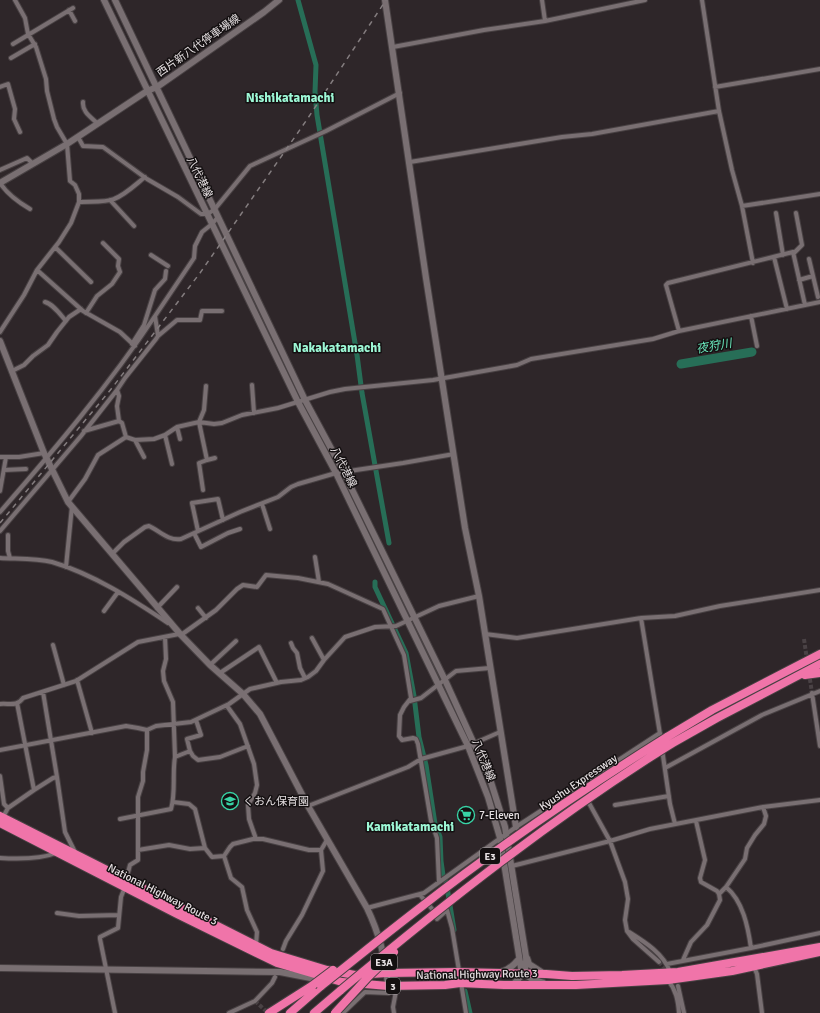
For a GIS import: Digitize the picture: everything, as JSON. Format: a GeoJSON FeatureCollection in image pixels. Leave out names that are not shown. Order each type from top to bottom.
{"type":"FeatureCollection","features":[{"type":"Feature","properties":{"kind":"highway","name":"Kyushu Expressway"},"geometry":{"type":"LineString","coordinates":[[290,1013],[321,986],[421,907],[521,833],[596,782],[712,710],[820,653]]}},
{"type":"Feature","properties":{"kind":"highway","name":"Kyushu Expressway"},"geometry":{"type":"LineString","coordinates":[[314,1013],[435,913],[666,738],[717,718],[820,664]]}},
{"type":"Feature","properties":{"kind":"highway"},"geometry":{"type":"LineString","coordinates":[[789,680],[820,673]]}},
{"type":"Feature","properties":{"kind":"highway","name":"National Highway Route 3"},"geometry":{"type":"LineString","coordinates":[[1,819],[77,855],[125,883],[277,963],[342,982],[385,986],[445,985],[460,983],[576,985],[671,975],[732,971],[820,952]]}},
{"type":"Feature","properties":{"kind":"highway","name":"National Highway Route 3"},"geometry":{"type":"LineString","coordinates":[[1,819],[56,853],[125,883],[271,953],[327,970],[355,975],[458,972],[524,973],[572,976],[671,975],[820,947]]}},
{"type":"Feature","properties":{"kind":"highway","name":"E3A"},"geometry":{"type":"LineString","coordinates":[[269,1013],[342,965],[400,920],[421,907]]}},
{"type":"Feature","properties":{"kind":"highway","name":"E3A"},"geometry":{"type":"LineString","coordinates":[[335,1013],[369,976],[435,913]]}},
{"type":"Feature","properties":{"kind":"highway"},"geometry":{"type":"LineString","coordinates":[[671,975],[683,968],[820,942]]}},
{"type":"Feature","properties":{"kind":"highway"},"geometry":{"type":"LineString","coordinates":[[732,971],[820,957]]}},
{"type":"Feature","properties":{"kind":"main road","name":"八代港線"},"geometry":{"type":"LineString","coordinates":[[104,0],[147,92],[336,473],[444,680],[471,745],[500,838],[519,959],[524,973]]}},
{"type":"Feature","properties":{"kind":"main road","name":"八代港線"},"geometry":{"type":"LineString","coordinates":[[115,0],[218,217],[301,401],[343,472],[411,619],[438,684],[490,779],[506,834],[512,866],[526,957],[524,973]]}},
{"type":"Feature","properties":{"kind":"main road","name":"西片新八代停車場線"},"geometry":{"type":"LineString","coordinates":[[0,183],[67,144],[157,87],[279,0]]}},
{"type":"Feature","properties":{"kind":"main road"},"geometry":{"type":"LineString","coordinates":[[386,3],[426,278],[516,827]]}},
{"type":"Feature","properties":{"kind":"main road"},"geometry":{"type":"LineString","coordinates":[[0,341],[45,455],[70,504],[180,635],[210,665],[243,694],[260,714],[308,806],[374,922],[387,973],[385,986],[338,984],[280,972],[0,968]]}},
{"type":"Feature","properties":{"kind":"main road"},"geometry":{"type":"LineString","coordinates":[[526,957],[529,964],[546,974]]}},
{"type":"Feature","properties":{"kind":"main road"},"geometry":{"type":"LineString","coordinates":[[500,973],[514,966],[519,959]]}},
{"type":"Feature","properties":{"kind":"main road"},"geometry":{"type":"LineString","coordinates":[[512,985],[524,973],[528,978],[550,984]]}},
{"type":"Feature","properties":{"kind":"street"},"geometry":{"type":"LineString","coordinates":[[0,332],[24,295],[37,270],[71,223],[79,202],[79,194],[75,185],[70,181],[67,144],[54,119],[47,91],[46,78],[35,44],[28,34],[25,18],[16,0]]}},
{"type":"Feature","properties":{"kind":"street"},"geometry":{"type":"LineString","coordinates":[[386,3],[390,0]]}},
{"type":"Feature","properties":{"kind":"street"},"geometry":{"type":"LineString","coordinates":[[542,0],[545,21]]}},
{"type":"Feature","properties":{"kind":"street"},"geometry":{"type":"LineString","coordinates":[[393,47],[484,30],[545,21],[645,0]]}},
{"type":"Feature","properties":{"kind":"street"},"geometry":{"type":"LineString","coordinates":[[702,0],[719,111],[732,170],[742,206],[753,263]]}},
{"type":"Feature","properties":{"kind":"street"},"geometry":{"type":"LineString","coordinates":[[12,44],[71,9],[76,21]]}},
{"type":"Feature","properties":{"kind":"street"},"geometry":{"type":"LineString","coordinates":[[10,58],[35,44]]}},
{"type":"Feature","properties":{"kind":"street"},"geometry":{"type":"LineString","coordinates":[[715,87],[820,69]]}},
{"type":"Feature","properties":{"kind":"street"},"geometry":{"type":"LineString","coordinates":[[0,87],[8,84],[15,109],[14,119],[20,132]]}},
{"type":"Feature","properties":{"kind":"street"},"geometry":{"type":"LineString","coordinates":[[78,137],[82,146],[103,147],[201,214],[207,214],[214,210],[250,166],[326,131],[400,93]]}},
{"type":"Feature","properties":{"kind":"street"},"geometry":{"type":"LineString","coordinates":[[83,102],[82,107],[98,124]]}},
{"type":"Feature","properties":{"kind":"street"},"geometry":{"type":"LineString","coordinates":[[410,162],[592,134],[719,111]]}},
{"type":"Feature","properties":{"kind":"street"},"geometry":{"type":"LineString","coordinates":[[0,170],[27,158],[33,164]]}},
{"type":"Feature","properties":{"kind":"street"},"geometry":{"type":"LineString","coordinates":[[79,202],[115,199],[145,177]]}},
{"type":"Feature","properties":{"kind":"street"},"geometry":{"type":"LineString","coordinates":[[0,183],[5,191],[15,200],[30,209]]}},
{"type":"Feature","properties":{"kind":"street"},"geometry":{"type":"LineString","coordinates":[[742,206],[820,194]]}},
{"type":"Feature","properties":{"kind":"street"},"geometry":{"type":"LineString","coordinates":[[110,200],[134,226]]}},
{"type":"Feature","properties":{"kind":"street"},"geometry":{"type":"LineString","coordinates":[[679,331],[666,285],[688,277],[795,252],[802,245],[796,213]]}},
{"type":"Feature","properties":{"kind":"street"},"geometry":{"type":"LineString","coordinates":[[776,214],[783,255]]}},
{"type":"Feature","properties":{"kind":"street"},"geometry":{"type":"LineString","coordinates":[[0,512],[45,455],[91,403],[155,316],[194,258],[195,246],[202,232],[218,217]]}},
{"type":"Feature","properties":{"kind":"street"},"geometry":{"type":"LineString","coordinates":[[86,313],[97,296],[112,284],[120,272],[118,266],[119,259],[103,243]]}},
{"type":"Feature","properties":{"kind":"street"},"geometry":{"type":"LineString","coordinates":[[55,247],[91,282]]}},
{"type":"Feature","properties":{"kind":"street"},"geometry":{"type":"LineString","coordinates":[[793,252],[805,305]]}},
{"type":"Feature","properties":{"kind":"street"},"geometry":{"type":"LineString","coordinates":[[151,255],[168,266]]}},
{"type":"Feature","properties":{"kind":"street"},"geometry":{"type":"LineString","coordinates":[[774,257],[787,308]]}},
{"type":"Feature","properties":{"kind":"street"},"geometry":{"type":"LineString","coordinates":[[809,258],[818,296]]}},
{"type":"Feature","properties":{"kind":"street"},"geometry":{"type":"LineString","coordinates":[[37,270],[86,313],[120,332],[133,345]]}},
{"type":"Feature","properties":{"kind":"street"},"geometry":{"type":"LineString","coordinates":[[133,345],[144,325],[155,290],[165,279],[166,271]]}},
{"type":"Feature","properties":{"kind":"street"},"geometry":{"type":"LineString","coordinates":[[799,280],[813,276]]}},
{"type":"Feature","properties":{"kind":"street"},"geometry":{"type":"LineString","coordinates":[[45,302],[53,306],[66,321]]}},
{"type":"Feature","properties":{"kind":"street"},"geometry":{"type":"LineString","coordinates":[[126,437],[134,440],[154,439],[165,435],[177,427],[199,422],[214,424],[222,423],[242,415],[278,408],[330,392],[358,386],[378,386],[418,382],[517,365],[531,359],[653,339],[679,331],[820,302]]}},
{"type":"Feature","properties":{"kind":"street"},"geometry":{"type":"LineString","coordinates":[[12,371],[24,365],[48,345],[66,321],[81,309]]}},
{"type":"Feature","properties":{"kind":"street"},"geometry":{"type":"LineString","coordinates":[[0,531],[52,471],[158,336],[176,320],[200,320],[202,311],[222,312]]}},
{"type":"Feature","properties":{"kind":"street"},"geometry":{"type":"LineString","coordinates":[[155,316],[158,336]]}},
{"type":"Feature","properties":{"kind":"street"},"geometry":{"type":"LineString","coordinates":[[751,316],[757,346]]}},
{"type":"Feature","properties":{"kind":"street"},"geometry":{"type":"LineString","coordinates":[[252,385],[254,413]]}},
{"type":"Feature","properties":{"kind":"street"},"geometry":{"type":"LineString","coordinates":[[206,386],[204,410],[199,422],[207,460]]}},
{"type":"Feature","properties":{"kind":"street"},"geometry":{"type":"LineString","coordinates":[[117,390],[119,396],[117,406],[119,421],[122,423],[126,437]]}},
{"type":"Feature","properties":{"kind":"street"},"geometry":{"type":"LineString","coordinates":[[84,431],[119,421]]}},
{"type":"Feature","properties":{"kind":"street"},"geometry":{"type":"LineString","coordinates":[[177,427],[180,439]]}},
{"type":"Feature","properties":{"kind":"street"},"geometry":{"type":"LineString","coordinates":[[165,435],[172,464]]}},
{"type":"Feature","properties":{"kind":"street"},"geometry":{"type":"LineString","coordinates":[[66,567],[70,504],[98,455],[126,437]]}},
{"type":"Feature","properties":{"kind":"street"},"geometry":{"type":"LineString","coordinates":[[134,440],[144,457]]}},
{"type":"Feature","properties":{"kind":"street"},"geometry":{"type":"LineString","coordinates":[[112,554],[124,542],[145,527],[149,526],[159,533],[177,540],[278,497],[291,487],[298,484],[336,473],[454,454]]}},
{"type":"Feature","properties":{"kind":"street"},"geometry":{"type":"LineString","coordinates":[[0,456],[19,457],[45,455]]}},
{"type":"Feature","properties":{"kind":"street"},"geometry":{"type":"LineString","coordinates":[[0,491],[6,457]]}},
{"type":"Feature","properties":{"kind":"street"},"geometry":{"type":"LineString","coordinates":[[203,490],[199,463],[215,458]]}},
{"type":"Feature","properties":{"kind":"street"},"geometry":{"type":"LineString","coordinates":[[4,470],[26,469]]}},
{"type":"Feature","properties":{"kind":"street"},"geometry":{"type":"LineString","coordinates":[[222,520],[218,499],[192,504],[200,547],[228,533],[240,529]]}},
{"type":"Feature","properties":{"kind":"street"},"geometry":{"type":"LineString","coordinates":[[262,504],[270,529]]}},
{"type":"Feature","properties":{"kind":"street"},"geometry":{"type":"LineString","coordinates":[[8,535],[8,551],[10,557]]}},
{"type":"Feature","properties":{"kind":"street"},"geometry":{"type":"LineString","coordinates":[[0,558],[10,557],[51,562],[66,567],[92,578],[118,592],[172,625]]}},
{"type":"Feature","properties":{"kind":"street"},"geometry":{"type":"LineString","coordinates":[[315,557],[319,582]]}},
{"type":"Feature","properties":{"kind":"street"},"geometry":{"type":"LineString","coordinates":[[0,704],[12,705],[21,702],[24,698],[78,680],[138,642],[180,635],[206,618],[243,585],[257,587],[266,574],[328,584],[383,608],[404,655],[411,698],[410,701]]}},
{"type":"Feature","properties":{"kind":"street"},"geometry":{"type":"LineString","coordinates":[[157,608],[177,587]]}},
{"type":"Feature","properties":{"kind":"street"},"geometry":{"type":"LineString","coordinates":[[485,634],[517,638],[641,618],[675,616],[720,606],[820,590]]}},
{"type":"Feature","properties":{"kind":"street"},"geometry":{"type":"LineString","coordinates":[[104,611],[118,592]]}},
{"type":"Feature","properties":{"kind":"street"},"geometry":{"type":"LineString","coordinates":[[0,750],[126,726],[147,730],[156,726],[191,722],[226,706],[250,689],[305,678],[316,671],[345,636],[375,627],[390,625],[396,626],[439,606],[478,596]]}},
{"type":"Feature","properties":{"kind":"street"},"geometry":{"type":"LineString","coordinates":[[198,608],[206,618]]}},
{"type":"Feature","properties":{"kind":"street"},"geometry":{"type":"LineString","coordinates":[[641,618],[666,738],[665,768],[675,824]]}},
{"type":"Feature","properties":{"kind":"street"},"geometry":{"type":"LineString","coordinates":[[120,819],[171,809],[173,802],[175,757],[173,702],[164,681],[163,671],[166,659],[165,637]]}},
{"type":"Feature","properties":{"kind":"street"},"geometry":{"type":"LineString","coordinates":[[312,638],[324,660]]}},
{"type":"Feature","properties":{"kind":"street"},"geometry":{"type":"LineString","coordinates":[[210,665],[236,640]]}},
{"type":"Feature","properties":{"kind":"street"},"geometry":{"type":"LineString","coordinates":[[291,643],[292,648],[297,653],[300,668],[305,678]]}},
{"type":"Feature","properties":{"kind":"street"},"geometry":{"type":"LineString","coordinates":[[53,645],[64,685]]}},
{"type":"Feature","properties":{"kind":"street"},"geometry":{"type":"LineString","coordinates":[[220,673],[260,647],[277,683]]}},
{"type":"Feature","properties":{"kind":"street"},"geometry":{"type":"LineString","coordinates":[[439,882],[437,838],[431,821],[421,759],[416,739],[413,738],[402,740],[399,736],[400,715],[404,707],[410,701],[421,698],[456,671],[490,668]]}},
{"type":"Feature","properties":{"kind":"street"},"geometry":{"type":"LineString","coordinates":[[78,680],[92,733]]}},
{"type":"Feature","properties":{"kind":"street"},"geometry":{"type":"LineString","coordinates":[[665,768],[762,715],[812,693],[820,691]]}},
{"type":"Feature","properties":{"kind":"street"},"geometry":{"type":"LineString","coordinates":[[43,692],[52,740],[65,832],[77,855]]}},
{"type":"Feature","properties":{"kind":"street"},"geometry":{"type":"LineString","coordinates":[[812,693],[820,746]]}},
{"type":"Feature","properties":{"kind":"street"},"geometry":{"type":"LineString","coordinates":[[17,703],[34,790]]}},
{"type":"Feature","properties":{"kind":"street"},"geometry":{"type":"LineString","coordinates":[[226,706],[240,724],[254,764],[257,785],[255,793],[248,804],[249,819],[256,839]]}},
{"type":"Feature","properties":{"kind":"street"},"geometry":{"type":"LineString","coordinates":[[196,720],[201,735],[187,739],[190,751],[195,759],[201,760],[220,757],[248,746]]}},
{"type":"Feature","properties":{"kind":"street"},"geometry":{"type":"LineString","coordinates":[[115,1013],[100,937],[118,928],[121,897],[130,865],[138,860],[138,797],[143,781],[147,750],[147,730]]}},
{"type":"Feature","properties":{"kind":"street"},"geometry":{"type":"LineString","coordinates":[[308,806],[408,767],[421,759],[471,745],[500,732]]}},
{"type":"Feature","properties":{"kind":"street"},"geometry":{"type":"LineString","coordinates":[[367,908],[420,894],[516,827],[578,787],[666,738]]}},
{"type":"Feature","properties":{"kind":"street"},"geometry":{"type":"LineString","coordinates":[[175,757],[190,751]]}},
{"type":"Feature","properties":{"kind":"street"},"geometry":{"type":"LineString","coordinates":[[0,776],[4,804],[8,808]]}},
{"type":"Feature","properties":{"kind":"street"},"geometry":{"type":"LineString","coordinates":[[1,819],[8,808],[34,790],[57,777]]}},
{"type":"Feature","properties":{"kind":"street"},"geometry":{"type":"LineString","coordinates":[[578,787],[589,803],[610,841],[625,882],[628,899],[625,920],[627,931],[633,939],[659,962]]}},
{"type":"Feature","properties":{"kind":"street"},"geometry":{"type":"LineString","coordinates":[[615,805],[669,796]]}},
{"type":"Feature","properties":{"kind":"street"},"geometry":{"type":"LineString","coordinates":[[512,866],[610,841],[650,829],[764,807],[820,800]]}},
{"type":"Feature","properties":{"kind":"street"},"geometry":{"type":"LineString","coordinates":[[173,802],[189,804],[194,809],[205,848],[212,857],[224,856]]}},
{"type":"Feature","properties":{"kind":"street"},"geometry":{"type":"LineString","coordinates":[[719,894],[726,887],[745,859],[747,848],[765,821],[766,816],[764,807]]}},
{"type":"Feature","properties":{"kind":"street"},"geometry":{"type":"LineString","coordinates":[[683,960],[690,942],[707,925],[720,900],[719,894],[713,888],[701,882],[700,878],[705,860],[696,821]]}},
{"type":"Feature","properties":{"kind":"street"},"geometry":{"type":"LineString","coordinates":[[224,856],[233,844],[256,839],[263,839],[309,850],[321,850]]}},
{"type":"Feature","properties":{"kind":"street"},"geometry":{"type":"LineString","coordinates":[[283,949],[324,871],[321,850],[327,840]]}},
{"type":"Feature","properties":{"kind":"street"},"geometry":{"type":"LineString","coordinates":[[138,850],[169,845],[190,849],[205,848]]}},
{"type":"Feature","properties":{"kind":"street"},"geometry":{"type":"LineString","coordinates":[[0,858],[50,855],[56,853]]}},
{"type":"Feature","properties":{"kind":"street"},"geometry":{"type":"LineString","coordinates":[[224,856],[231,878],[242,887],[247,910],[257,932],[256,945]]}},
{"type":"Feature","properties":{"kind":"street"},"geometry":{"type":"LineString","coordinates":[[726,887],[731,891],[747,924],[751,948]]}},
{"type":"Feature","properties":{"kind":"street"},"geometry":{"type":"LineString","coordinates":[[420,894],[433,910],[437,918],[447,910],[452,928],[458,972],[466,1013]]}},
{"type":"Feature","properties":{"kind":"street"},"geometry":{"type":"LineString","coordinates":[[56,913],[79,916],[119,915]]}},
{"type":"Feature","properties":{"kind":"street"},"geometry":{"type":"LineString","coordinates":[[627,931],[660,955],[667,964],[678,999],[679,1013]]}},
{"type":"Feature","properties":{"kind":"street"},"geometry":{"type":"LineString","coordinates":[[667,964],[820,933]]}},
{"type":"Feature","properties":{"kind":"street"},"geometry":{"type":"LineString","coordinates":[[754,967],[757,974],[762,1013]]}},
{"type":"Feature","properties":{"kind":"street"},"geometry":{"type":"LineString","coordinates":[[229,1013],[255,1000],[272,983],[275,976]]}},
{"type":"Feature","properties":{"kind":"street"},"geometry":{"type":"LineString","coordinates":[[343,1013],[365,992],[388,993],[385,986]]}},
{"type":"Feature","properties":{"kind":"street"},"geometry":{"type":"LineString","coordinates":[[394,1013],[397,986]]}},
{"type":"Feature","properties":{"kind":"street"},"geometry":{"type":"LineString","coordinates":[[678,986],[684,1013]]}},
{"type":"Feature","properties":{"kind":"waterway"},"geometry":{"type":"LineString","coordinates":[[298,0],[316,65],[315,92],[317,115],[362,393],[389,543]]}},
{"type":"Feature","properties":{"kind":"waterway","name":"夜狩川"},"geometry":{"type":"LineString","coordinates":[[681,364],[752,352]]}},
{"type":"Feature","properties":{"kind":"waterway"},"geometry":{"type":"LineString","coordinates":[[375,582],[375,587],[406,653],[414,696],[419,737],[426,765],[435,824],[440,837],[443,875]]}},
{"type":"Feature","properties":{"kind":"waterway"},"geometry":{"type":"LineString","coordinates":[[446,881],[454,930]]}},
{"type":"Feature","properties":{"kind":"waterway"},"geometry":{"type":"LineString","coordinates":[[465,991],[470,1013]]}},
{"type":"Feature","properties":{"kind":"tunnel"},"geometry":{"type":"LineString","coordinates":[[804,639],[807,660]]}},
{"type":"Feature","properties":{"kind":"tunnel"},"geometry":{"type":"LineString","coordinates":[[809,673],[812,693]]}},
{"type":"Feature","properties":{"kind":"tunnel"},"geometry":{"type":"LineString","coordinates":[[659,962],[667,972]]}},
{"type":"Feature","properties":{"kind":"tunnel"},"geometry":{"type":"LineString","coordinates":[[255,1001],[268,1013]]}},
{"type":"Feature","properties":{"kind":"railway"},"geometry":{"type":"LineString","coordinates":[[0,523],[112,388],[200,273],[306,121],[386,0]]}},
{"type":"Feature","properties":{"kind":"place","name":"くおん保育園"},"geometry":{"type":"Point","coordinates":[230,801]}},
{"type":"Feature","properties":{"kind":"place","name":"7-Eleven"},"geometry":{"type":"Point","coordinates":[466,815]}},
{"type":"Feature","properties":{"kind":"district","name":"Nishikatamachi"},"geometry":{"type":"Point","coordinates":[290,97]}},
{"type":"Feature","properties":{"kind":"district","name":"Nakakatamachi"},"geometry":{"type":"Point","coordinates":[337,347]}},
{"type":"Feature","properties":{"kind":"district","name":"Kamikatamachi"},"geometry":{"type":"Point","coordinates":[410,826]}}]}
